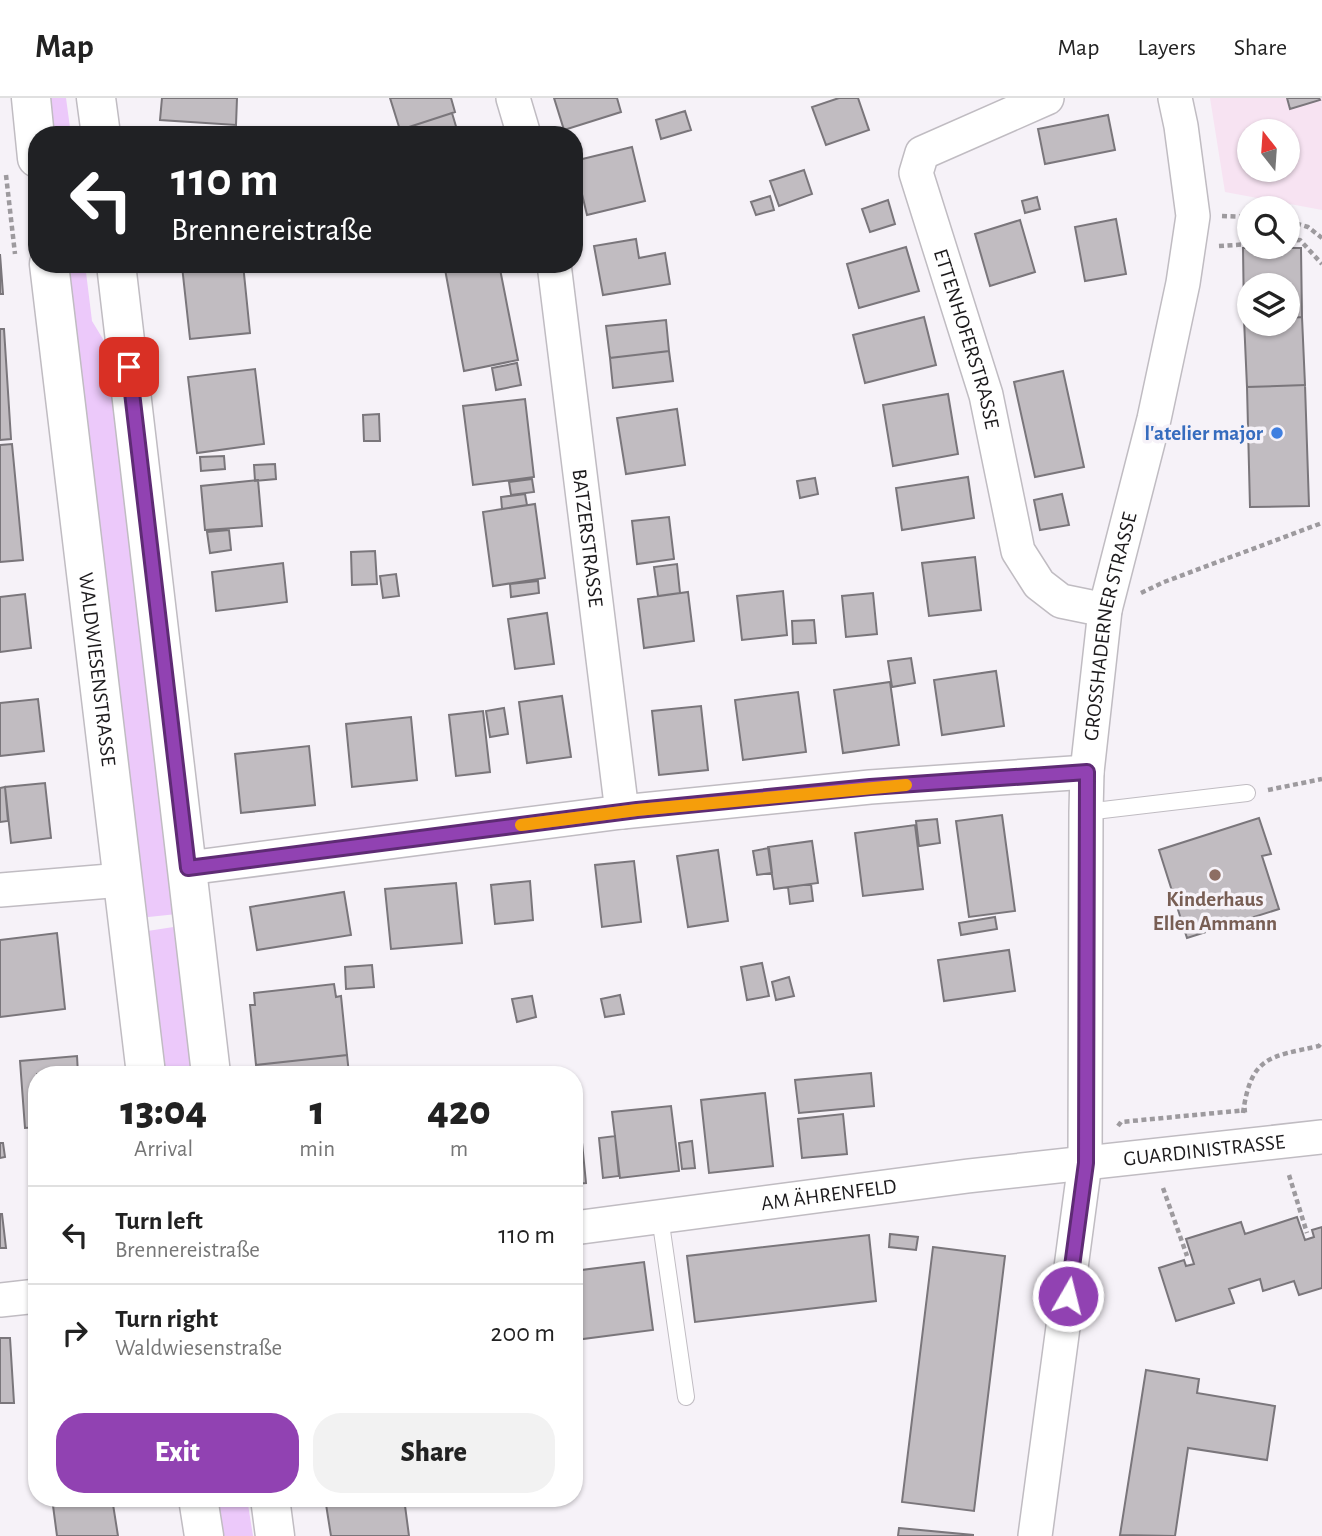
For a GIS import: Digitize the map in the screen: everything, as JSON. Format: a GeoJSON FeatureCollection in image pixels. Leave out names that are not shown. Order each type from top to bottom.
{"type":"FeatureCollection","features":[{"type":"Feature","properties":{"kind":"main road"},"geometry":{"type":"LineString","coordinates":[[31,98],[34,126]]}},
{"type":"Feature","properties":{"kind":"main road"},"geometry":{"type":"LineString","coordinates":[[96,98],[100,126]]}},
{"type":"Feature","properties":{"kind":"main road","name":"WALDWIESENSTRASSE"},"geometry":{"type":"LineString","coordinates":[[50,273],[145,1066]]}},
{"type":"Feature","properties":{"kind":"main road"},"geometry":{"type":"LineString","coordinates":[[117,273],[210,1066]]}},
{"type":"Feature","properties":{"kind":"main road"},"geometry":{"type":"LineString","coordinates":[[199,1507],[204,1536]]}},
{"type":"Feature","properties":{"kind":"main road"},"geometry":{"type":"LineString","coordinates":[[271,1507],[275,1536]]}},
{"type":"Feature","properties":{"kind":"street"},"geometry":{"type":"LineString","coordinates":[[513,98],[521,126]]}},
{"type":"Feature","properties":{"kind":"street","name":"ETTENHOFERSTRASSE"},"geometry":{"type":"LineString","coordinates":[[1047,98],[922,153],[916,173],[986,395],[1018,551],[1039,584],[1061,601],[1105,610]]}},
{"type":"Feature","properties":{"kind":"street","name":"GROSSHADERNER STRASSE"},"geometry":{"type":"LineString","coordinates":[[1035,1536],[1086,1163],[1087,772],[1105,610],[1154,419],[1182,283],[1192,216],[1175,98]]}},
{"type":"Feature","properties":{"kind":"street","name":"BATZERSTRASSE"},"geometry":{"type":"LineString","coordinates":[[555,273],[622,812]]}},
{"type":"Feature","properties":{"kind":"street"},"geometry":{"type":"LineString","coordinates":[[188,868],[622,812],[870,787],[1087,772]]}},
{"type":"Feature","properties":{"kind":"street"},"geometry":{"type":"LineString","coordinates":[[0,890],[122,880]]}},
{"type":"Feature","properties":{"kind":"street","name":"GUARDINISTRASSE"},"geometry":{"type":"LineString","coordinates":[[1086,1163],[1322,1137]]}},
{"type":"Feature","properties":{"kind":"street","name":"AM ÄHRENFELD"},"geometry":{"type":"LineString","coordinates":[[583,1227],[1086,1163]]}},
{"type":"Feature","properties":{"kind":"street"},"geometry":{"type":"LineString","coordinates":[[0,1300],[28,1297]]}},
{"type":"Feature","properties":{"kind":"lane"},"geometry":{"type":"LineString","coordinates":[[1086,812],[1247,793]]}},
{"type":"Feature","properties":{"kind":"lane"},"geometry":{"type":"LineString","coordinates":[[660,1217],[686,1397]]}},
{"type":"Feature","properties":{"kind":"path"},"geometry":{"type":"LineString","coordinates":[[1300,225],[1308,227],[1322,239]]}},
{"type":"Feature","properties":{"kind":"path"},"geometry":{"type":"LineString","coordinates":[[1300,240],[1322,264]]}},
{"type":"Feature","properties":{"kind":"path"},"geometry":{"type":"LineString","coordinates":[[1105,610],[1164,582],[1322,523]]}},
{"type":"Feature","properties":{"kind":"path"},"geometry":{"type":"LineString","coordinates":[[1247,793],[1322,779]]}},
{"type":"Feature","properties":{"kind":"path"},"geometry":{"type":"LineString","coordinates":[[1245,1145],[1243,1110],[1256,1068],[1272,1056],[1319,1046],[1322,1042]]}},
{"type":"Feature","properties":{"kind":"path"},"geometry":{"type":"LineString","coordinates":[[1289,1175],[1307,1233]]}},
{"type":"Feature","properties":{"kind":"path"},"geometry":{"type":"LineString","coordinates":[[1163,1188],[1187,1256]]}},
{"type":"Feature","properties":{"kind":"shaded area"},"geometry":{"type":"Polygon","coordinates":[[[43,98],[66,98],[70,126],[47,126],[43,98]]]}},
{"type":"Feature","properties":{"kind":"shaded area"},"geometry":{"type":"Polygon","coordinates":[[[1210,98],[1322,98],[1322,210],[1300,206],[1300,196],[1247,196],[1225,192],[1210,98]]]}},
{"type":"Feature","properties":{"kind":"shaded area"},"geometry":{"type":"Polygon","coordinates":[[[64,273],[86,273],[92,321],[109,349],[177,914],[139,918],[64,273]]]}},
{"type":"Feature","properties":{"kind":"shaded area"},"geometry":{"type":"Polygon","coordinates":[[[180,926],[195,1066],[157,1066],[141,932],[180,926]]]}},
{"type":"Feature","properties":{"kind":"shaded area"},"geometry":{"type":"Polygon","coordinates":[[[211,1507],[248,1507],[253,1536],[216,1536],[211,1507]]]}},
{"type":"Feature","properties":{"kind":"building"},"geometry":{"type":"Polygon","coordinates":[[[162,98],[237,98],[236,125],[160,120],[162,98]]]}},
{"type":"Feature","properties":{"kind":"building"},"geometry":{"type":"Polygon","coordinates":[[[390,98],[451,98],[455,112],[412,126],[399,126],[390,98]]]}},
{"type":"Feature","properties":{"kind":"building"},"geometry":{"type":"Polygon","coordinates":[[[554,98],[617,98],[621,112],[577,126],[563,126],[554,98]]]}},
{"type":"Feature","properties":{"kind":"building"},"geometry":{"type":"Polygon","coordinates":[[[839,98],[858,98],[869,130],[826,145],[812,107],[839,98]]]}},
{"type":"Feature","properties":{"kind":"building"},"geometry":{"type":"Polygon","coordinates":[[[1287,98],[1319,98],[1320,100],[1290,109],[1287,98]]]}},
{"type":"Feature","properties":{"kind":"building"},"geometry":{"type":"Polygon","coordinates":[[[685,111],[691,130],[661,139],[656,120],[685,111]]]}},
{"type":"Feature","properties":{"kind":"building"},"geometry":{"type":"Polygon","coordinates":[[[452,113],[456,126],[412,126],[452,113]]]}},
{"type":"Feature","properties":{"kind":"building"},"geometry":{"type":"Polygon","coordinates":[[[1108,115],[1115,150],[1045,164],[1038,129],[1108,115]]]}},
{"type":"Feature","properties":{"kind":"building"},"geometry":{"type":"Polygon","coordinates":[[[632,147],[645,201],[587,215],[583,198],[583,159],[632,147]]]}},
{"type":"Feature","properties":{"kind":"building"},"geometry":{"type":"Polygon","coordinates":[[[804,170],[812,194],[779,206],[770,181],[804,170]]]}},
{"type":"Feature","properties":{"kind":"building"},"geometry":{"type":"Polygon","coordinates":[[[770,196],[774,210],[756,215],[751,202],[770,196]]]}},
{"type":"Feature","properties":{"kind":"building"},"geometry":{"type":"Polygon","coordinates":[[[1037,197],[1040,209],[1025,213],[1022,201],[1037,197]]]}},
{"type":"Feature","properties":{"kind":"building"},"geometry":{"type":"Polygon","coordinates":[[[888,200],[895,224],[870,232],[862,209],[888,200]]]}},
{"type":"Feature","properties":{"kind":"building"},"geometry":{"type":"Polygon","coordinates":[[[1116,219],[1126,274],[1085,281],[1075,227],[1116,219]]]}},
{"type":"Feature","properties":{"kind":"building"},"geometry":{"type":"Polygon","coordinates":[[[1020,220],[1035,272],[990,286],[975,234],[1020,220]]]}},
{"type":"Feature","properties":{"kind":"building"},"geometry":{"type":"Polygon","coordinates":[[[636,239],[639,258],[665,253],[670,284],[603,295],[594,246],[636,239]]]}},
{"type":"Feature","properties":{"kind":"building"},"geometry":{"type":"Polygon","coordinates":[[[906,247],[919,291],[859,308],[847,264],[906,247]]]}},
{"type":"Feature","properties":{"kind":"building"},"geometry":{"type":"Polygon","coordinates":[[[1301,248],[1302,317],[1300,273],[1243,273],[1243,259],[1300,259],[1301,248]]]}},
{"type":"Feature","properties":{"kind":"building"},"geometry":{"type":"Polygon","coordinates":[[[0,254],[3,294],[0,294],[0,254]]]}},
{"type":"Feature","properties":{"kind":"building"},"geometry":{"type":"Polygon","coordinates":[[[183,273],[244,273],[250,333],[190,339],[183,273]]]}},
{"type":"Feature","properties":{"kind":"building"},"geometry":{"type":"Polygon","coordinates":[[[446,273],[501,273],[518,360],[464,371],[446,273]]]}},
{"type":"Feature","properties":{"kind":"building"},"geometry":{"type":"Polygon","coordinates":[[[924,317],[936,365],[865,383],[853,335],[924,317]]]}},
{"type":"Feature","properties":{"kind":"building"},"geometry":{"type":"Polygon","coordinates":[[[1300,317],[1305,385],[1247,387],[1245,336],[1300,336],[1300,317]]]}},
{"type":"Feature","properties":{"kind":"building"},"geometry":{"type":"Polygon","coordinates":[[[666,320],[669,351],[610,358],[606,326],[666,320]]]}},
{"type":"Feature","properties":{"kind":"building"},"geometry":{"type":"Polygon","coordinates":[[[0,329],[4,329],[11,439],[0,440],[0,329]]]}},
{"type":"Feature","properties":{"kind":"building"},"geometry":{"type":"Polygon","coordinates":[[[669,351],[673,381],[613,388],[610,358],[669,351]]]}},
{"type":"Feature","properties":{"kind":"building"},"geometry":{"type":"Polygon","coordinates":[[[517,363],[521,385],[496,390],[492,368],[517,363]]]}},
{"type":"Feature","properties":{"kind":"building"},"geometry":{"type":"Polygon","coordinates":[[[255,369],[264,444],[197,453],[188,377],[255,369]]]}},
{"type":"Feature","properties":{"kind":"building"},"geometry":{"type":"Polygon","coordinates":[[[1063,371],[1084,467],[1035,477],[1014,382],[1063,371]]]}},
{"type":"Feature","properties":{"kind":"building","name":"l'atelier major"},"geometry":{"type":"Polygon","coordinates":[[[1305,385],[1309,506],[1250,507],[1247,387],[1305,385]]]}},
{"type":"Feature","properties":{"kind":"building"},"geometry":{"type":"Polygon","coordinates":[[[948,394],[958,454],[893,466],[883,405],[948,394]]]}},
{"type":"Feature","properties":{"kind":"building"},"geometry":{"type":"Polygon","coordinates":[[[525,399],[534,477],[473,485],[463,406],[525,399]]]}},
{"type":"Feature","properties":{"kind":"building"},"geometry":{"type":"Polygon","coordinates":[[[677,409],[685,465],[626,474],[617,418],[677,409]]]}},
{"type":"Feature","properties":{"kind":"building"},"geometry":{"type":"Polygon","coordinates":[[[379,414],[380,441],[364,441],[363,415],[379,414]]]}},
{"type":"Feature","properties":{"kind":"building"},"geometry":{"type":"Polygon","coordinates":[[[12,444],[23,560],[0,562],[0,445],[12,444]]]}},
{"type":"Feature","properties":{"kind":"building"},"geometry":{"type":"Polygon","coordinates":[[[224,456],[225,469],[201,471],[200,457],[224,456]]]}},
{"type":"Feature","properties":{"kind":"building"},"geometry":{"type":"Polygon","coordinates":[[[275,464],[276,479],[255,481],[254,465],[275,464]]]}},
{"type":"Feature","properties":{"kind":"building"},"geometry":{"type":"Polygon","coordinates":[[[968,477],[974,518],[902,530],[896,488],[968,477]]]}},
{"type":"Feature","properties":{"kind":"building"},"geometry":{"type":"Polygon","coordinates":[[[815,478],[818,494],[800,498],[797,481],[815,478]]]}},
{"type":"Feature","properties":{"kind":"building"},"geometry":{"type":"Polygon","coordinates":[[[532,479],[534,492],[511,495],[509,482],[532,479]]]}},
{"type":"Feature","properties":{"kind":"building"},"geometry":{"type":"Polygon","coordinates":[[[258,480],[262,526],[205,530],[201,486],[258,480]]]}},
{"type":"Feature","properties":{"kind":"building"},"geometry":{"type":"Polygon","coordinates":[[[525,494],[527,505],[502,509],[501,497],[525,494]]]}},
{"type":"Feature","properties":{"kind":"building"},"geometry":{"type":"Polygon","coordinates":[[[1062,494],[1069,525],[1040,530],[1034,500],[1062,494]]]}},
{"type":"Feature","properties":{"kind":"building"},"geometry":{"type":"Polygon","coordinates":[[[535,504],[545,578],[493,586],[483,512],[535,504]]]}},
{"type":"Feature","properties":{"kind":"building"},"geometry":{"type":"Polygon","coordinates":[[[669,517],[674,559],[637,564],[632,521],[669,517]]]}},
{"type":"Feature","properties":{"kind":"building"},"geometry":{"type":"Polygon","coordinates":[[[229,530],[231,550],[210,553],[207,532],[229,530]]]}},
{"type":"Feature","properties":{"kind":"building"},"geometry":{"type":"Polygon","coordinates":[[[375,551],[377,584],[352,585],[351,552],[375,551]]]}},
{"type":"Feature","properties":{"kind":"building"},"geometry":{"type":"Polygon","coordinates":[[[975,557],[981,610],[929,616],[922,563],[975,557]]]}},
{"type":"Feature","properties":{"kind":"building"},"geometry":{"type":"Polygon","coordinates":[[[283,563],[287,602],[216,611],[212,572],[283,563]]]}},
{"type":"Feature","properties":{"kind":"building"},"geometry":{"type":"Polygon","coordinates":[[[677,564],[680,593],[658,596],[654,567],[677,564]]]}},
{"type":"Feature","properties":{"kind":"building"},"geometry":{"type":"Polygon","coordinates":[[[396,574],[399,596],[383,598],[380,576],[396,574]]]}},
{"type":"Feature","properties":{"kind":"building"},"geometry":{"type":"Polygon","coordinates":[[[538,581],[539,593],[511,597],[510,584],[538,581]]]}},
{"type":"Feature","properties":{"kind":"building"},"geometry":{"type":"Polygon","coordinates":[[[783,591],[787,635],[742,640],[737,596],[783,591]]]}},
{"type":"Feature","properties":{"kind":"building"},"geometry":{"type":"Polygon","coordinates":[[[688,592],[694,641],[644,648],[638,599],[688,592]]]}},
{"type":"Feature","properties":{"kind":"building"},"geometry":{"type":"Polygon","coordinates":[[[873,593],[877,634],[846,637],[842,596],[873,593]]]}},
{"type":"Feature","properties":{"kind":"building"},"geometry":{"type":"Polygon","coordinates":[[[25,594],[31,648],[0,652],[0,597],[25,594]]]}},
{"type":"Feature","properties":{"kind":"building"},"geometry":{"type":"Polygon","coordinates":[[[547,613],[554,664],[515,669],[508,619],[547,613]]]}},
{"type":"Feature","properties":{"kind":"building"},"geometry":{"type":"Polygon","coordinates":[[[814,620],[816,643],[793,644],[792,621],[814,620]]]}},
{"type":"Feature","properties":{"kind":"building"},"geometry":{"type":"Polygon","coordinates":[[[911,658],[915,683],[892,687],[888,661],[911,658]]]}},
{"type":"Feature","properties":{"kind":"building"},"geometry":{"type":"Polygon","coordinates":[[[996,671],[1004,726],[942,735],[934,680],[996,671]]]}},
{"type":"Feature","properties":{"kind":"building"},"geometry":{"type":"Polygon","coordinates":[[[890,682],[899,745],[843,753],[834,690],[890,682]]]}},
{"type":"Feature","properties":{"kind":"building"},"geometry":{"type":"Polygon","coordinates":[[[798,692],[806,752],[743,760],[735,700],[798,692]]]}},
{"type":"Feature","properties":{"kind":"building"},"geometry":{"type":"Polygon","coordinates":[[[562,696],[571,757],[527,763],[519,702],[562,696]]]}},
{"type":"Feature","properties":{"kind":"building"},"geometry":{"type":"Polygon","coordinates":[[[38,699],[44,751],[0,756],[0,703],[38,699]]]}},
{"type":"Feature","properties":{"kind":"building"},"geometry":{"type":"Polygon","coordinates":[[[701,706],[708,770],[659,775],[652,711],[701,706]]]}},
{"type":"Feature","properties":{"kind":"building"},"geometry":{"type":"Polygon","coordinates":[[[504,708],[508,734],[490,737],[486,711],[504,708]]]}},
{"type":"Feature","properties":{"kind":"building"},"geometry":{"type":"Polygon","coordinates":[[[483,711],[490,772],[456,776],[449,715],[483,711]]]}},
{"type":"Feature","properties":{"kind":"building"},"geometry":{"type":"Polygon","coordinates":[[[411,717],[417,780],[352,787],[346,724],[411,717]]]}},
{"type":"Feature","properties":{"kind":"building"},"geometry":{"type":"Polygon","coordinates":[[[309,746],[315,805],[241,813],[235,754],[309,746]]]}},
{"type":"Feature","properties":{"kind":"building"},"geometry":{"type":"Polygon","coordinates":[[[45,783],[51,838],[11,843],[5,787],[45,783]]]}},
{"type":"Feature","properties":{"kind":"building"},"geometry":{"type":"Polygon","coordinates":[[[5,787],[8,821],[0,822],[0,788],[5,787]]]}},
{"type":"Feature","properties":{"kind":"building"},"geometry":{"type":"Polygon","coordinates":[[[1002,815],[1015,911],[969,917],[956,821],[1002,815]]]}},
{"type":"Feature","properties":{"kind":"building"},"geometry":{"type":"Polygon","coordinates":[[[1259,818],[1271,854],[1262,856],[1279,909],[1187,938],[1159,850],[1259,818]]]}},
{"type":"Feature","properties":{"kind":"building"},"geometry":{"type":"Polygon","coordinates":[[[937,819],[940,843],[919,846],[916,821],[937,819]]]}},
{"type":"Feature","properties":{"kind":"building"},"geometry":{"type":"Polygon","coordinates":[[[915,825],[923,889],[863,896],[855,833],[915,825]]]}},
{"type":"Feature","properties":{"kind":"building"},"geometry":{"type":"Polygon","coordinates":[[[812,841],[818,883],[774,889],[768,847],[812,841]]]}},
{"type":"Feature","properties":{"kind":"building"},"geometry":{"type":"Polygon","coordinates":[[[769,848],[772,873],[757,875],[753,851],[769,848]]]}},
{"type":"Feature","properties":{"kind":"building"},"geometry":{"type":"Polygon","coordinates":[[[718,850],[728,921],[688,927],[677,856],[718,850]]]}},
{"type":"Feature","properties":{"kind":"building"},"geometry":{"type":"Polygon","coordinates":[[[634,861],[641,922],[602,927],[595,865],[634,861]]]}},
{"type":"Feature","properties":{"kind":"building"},"geometry":{"type":"Polygon","coordinates":[[[530,881],[533,920],[495,924],[491,885],[530,881]]]}},
{"type":"Feature","properties":{"kind":"building"},"geometry":{"type":"Polygon","coordinates":[[[456,883],[462,943],[391,949],[385,889],[456,883]]]}},
{"type":"Feature","properties":{"kind":"building"},"geometry":{"type":"Polygon","coordinates":[[[811,884],[813,901],[790,904],[788,887],[811,884]]]}},
{"type":"Feature","properties":{"kind":"building"},"geometry":{"type":"Polygon","coordinates":[[[344,892],[351,935],[257,950],[250,907],[344,892]]]}},
{"type":"Feature","properties":{"kind":"building"},"geometry":{"type":"Polygon","coordinates":[[[995,917],[997,929],[961,935],[959,923],[995,917]]]}},
{"type":"Feature","properties":{"kind":"building"},"geometry":{"type":"Polygon","coordinates":[[[57,933],[65,1009],[0,1017],[0,940],[57,933]]]}},
{"type":"Feature","properties":{"kind":"building"},"geometry":{"type":"Polygon","coordinates":[[[1009,950],[1015,991],[944,1001],[938,960],[1009,950]]]}},
{"type":"Feature","properties":{"kind":"building"},"geometry":{"type":"Polygon","coordinates":[[[762,963],[769,996],[747,1000],[741,967],[762,963]]]}},
{"type":"Feature","properties":{"kind":"building"},"geometry":{"type":"Polygon","coordinates":[[[372,965],[374,987],[346,989],[345,967],[372,965]]]}},
{"type":"Feature","properties":{"kind":"building"},"geometry":{"type":"Polygon","coordinates":[[[789,977],[794,996],[776,1000],[772,982],[789,977]]]}},
{"type":"Feature","properties":{"kind":"building"},"geometry":{"type":"Polygon","coordinates":[[[334,984],[336,997],[341,996],[347,1055],[256,1065],[250,1005],[255,1005],[254,993],[334,984]]]}},
{"type":"Feature","properties":{"kind":"building"},"geometry":{"type":"Polygon","coordinates":[[[620,995],[624,1014],[605,1017],[601,999],[620,995]]]}},
{"type":"Feature","properties":{"kind":"building"},"geometry":{"type":"Polygon","coordinates":[[[532,996],[536,1017],[517,1022],[512,999],[532,996]]]}},
{"type":"Feature","properties":{"kind":"building"},"geometry":{"type":"Polygon","coordinates":[[[347,1055],[348,1066],[256,1066],[347,1055]]]}},
{"type":"Feature","properties":{"kind":"building"},"geometry":{"type":"Polygon","coordinates":[[[77,1056],[78,1066],[28,1066],[28,1128],[25,1128],[20,1061],[77,1056]]]}},
{"type":"Feature","properties":{"kind":"building"},"geometry":{"type":"Polygon","coordinates":[[[871,1073],[874,1106],[799,1113],[795,1080],[871,1073]]]}},
{"type":"Feature","properties":{"kind":"building"},"geometry":{"type":"Polygon","coordinates":[[[765,1093],[773,1166],[709,1173],[701,1100],[765,1093]]]}},
{"type":"Feature","properties":{"kind":"building"},"geometry":{"type":"Polygon","coordinates":[[[671,1106],[679,1171],[620,1178],[612,1112],[671,1106]]]}},
{"type":"Feature","properties":{"kind":"building"},"geometry":{"type":"Polygon","coordinates":[[[843,1114],[847,1154],[802,1158],[798,1119],[843,1114]]]}},
{"type":"Feature","properties":{"kind":"building"},"geometry":{"type":"Polygon","coordinates":[[[615,1136],[619,1176],[603,1178],[599,1138],[615,1136]]]}},
{"type":"Feature","properties":{"kind":"building"},"geometry":{"type":"Polygon","coordinates":[[[692,1141],[695,1168],[682,1169],[679,1143],[692,1141]]]}},
{"type":"Feature","properties":{"kind":"building"},"geometry":{"type":"Polygon","coordinates":[[[0,1143],[3,1143],[5,1157],[0,1158],[0,1143]]]}},
{"type":"Feature","properties":{"kind":"building"},"geometry":{"type":"Polygon","coordinates":[[[583,1152],[586,1183],[583,1183],[583,1152]]]}},
{"type":"Feature","properties":{"kind":"building"},"geometry":{"type":"Polygon","coordinates":[[[2,1214],[6,1248],[0,1248],[2,1214]]]}},
{"type":"Feature","properties":{"kind":"building"},"geometry":{"type":"Polygon","coordinates":[[[1297,1217],[1305,1240],[1314,1237],[1312,1230],[1322,1227],[1322,1288],[1299,1295],[1294,1281],[1263,1291],[1260,1279],[1229,1289],[1234,1303],[1176,1321],[1159,1268],[1184,1260],[1186,1266],[1194,1264],[1186,1239],[1241,1222],[1245,1234],[1297,1217]]]}},
{"type":"Feature","properties":{"kind":"building"},"geometry":{"type":"Polygon","coordinates":[[[890,1234],[918,1237],[916,1250],[889,1247],[890,1234]]]}},
{"type":"Feature","properties":{"kind":"building"},"geometry":{"type":"Polygon","coordinates":[[[869,1235],[876,1301],[695,1322],[687,1256],[869,1235]]]}},
{"type":"Feature","properties":{"kind":"building"},"geometry":{"type":"Polygon","coordinates":[[[933,1247],[1005,1256],[974,1511],[902,1502],[933,1247]]]}},
{"type":"Feature","properties":{"kind":"building"},"geometry":{"type":"Polygon","coordinates":[[[644,1262],[653,1330],[583,1339],[583,1270],[644,1262]]]}},
{"type":"Feature","properties":{"kind":"building"},"geometry":{"type":"Polygon","coordinates":[[[0,1338],[10,1338],[14,1403],[0,1403],[0,1338]]]}},
{"type":"Feature","properties":{"kind":"building"},"geometry":{"type":"Polygon","coordinates":[[[1146,1370],[1199,1379],[1197,1393],[1275,1406],[1267,1460],[1188,1448],[1175,1536],[1120,1535],[1146,1370]]]}},
{"type":"Feature","properties":{"kind":"building"},"geometry":{"type":"Polygon","coordinates":[[[53,1507],[113,1507],[118,1536],[57,1536],[53,1507]]]}},
{"type":"Feature","properties":{"kind":"building"},"geometry":{"type":"Polygon","coordinates":[[[326,1507],[405,1507],[409,1536],[331,1536],[326,1507]]]}},
{"type":"Feature","properties":{"kind":"building"},"geometry":{"type":"Polygon","coordinates":[[[899,1528],[973,1535],[973,1536],[898,1536],[899,1528]]]}},
{"type":"Feature","properties":{"kind":"slow traffic"},"geometry":{"type":"LineString","coordinates":[[521,825],[637,810],[906,785]]}},
{"type":"Feature","properties":{"kind":"place","name":"l'atelier major"},"geometry":{"type":"Point","coordinates":[1277,433]}},
{"type":"Feature","properties":{"kind":"place","name":"Kinderhaus Ellen Ammann"},"geometry":{"type":"Point","coordinates":[1215,875]}},
{"type":"Feature","properties":{"kind":"route"},"geometry":{"type":"LineString","coordinates":[[129,367],[188,868],[637,810],[870,787],[1087,772],[1086,1163],[1068,1296]]}}]}
